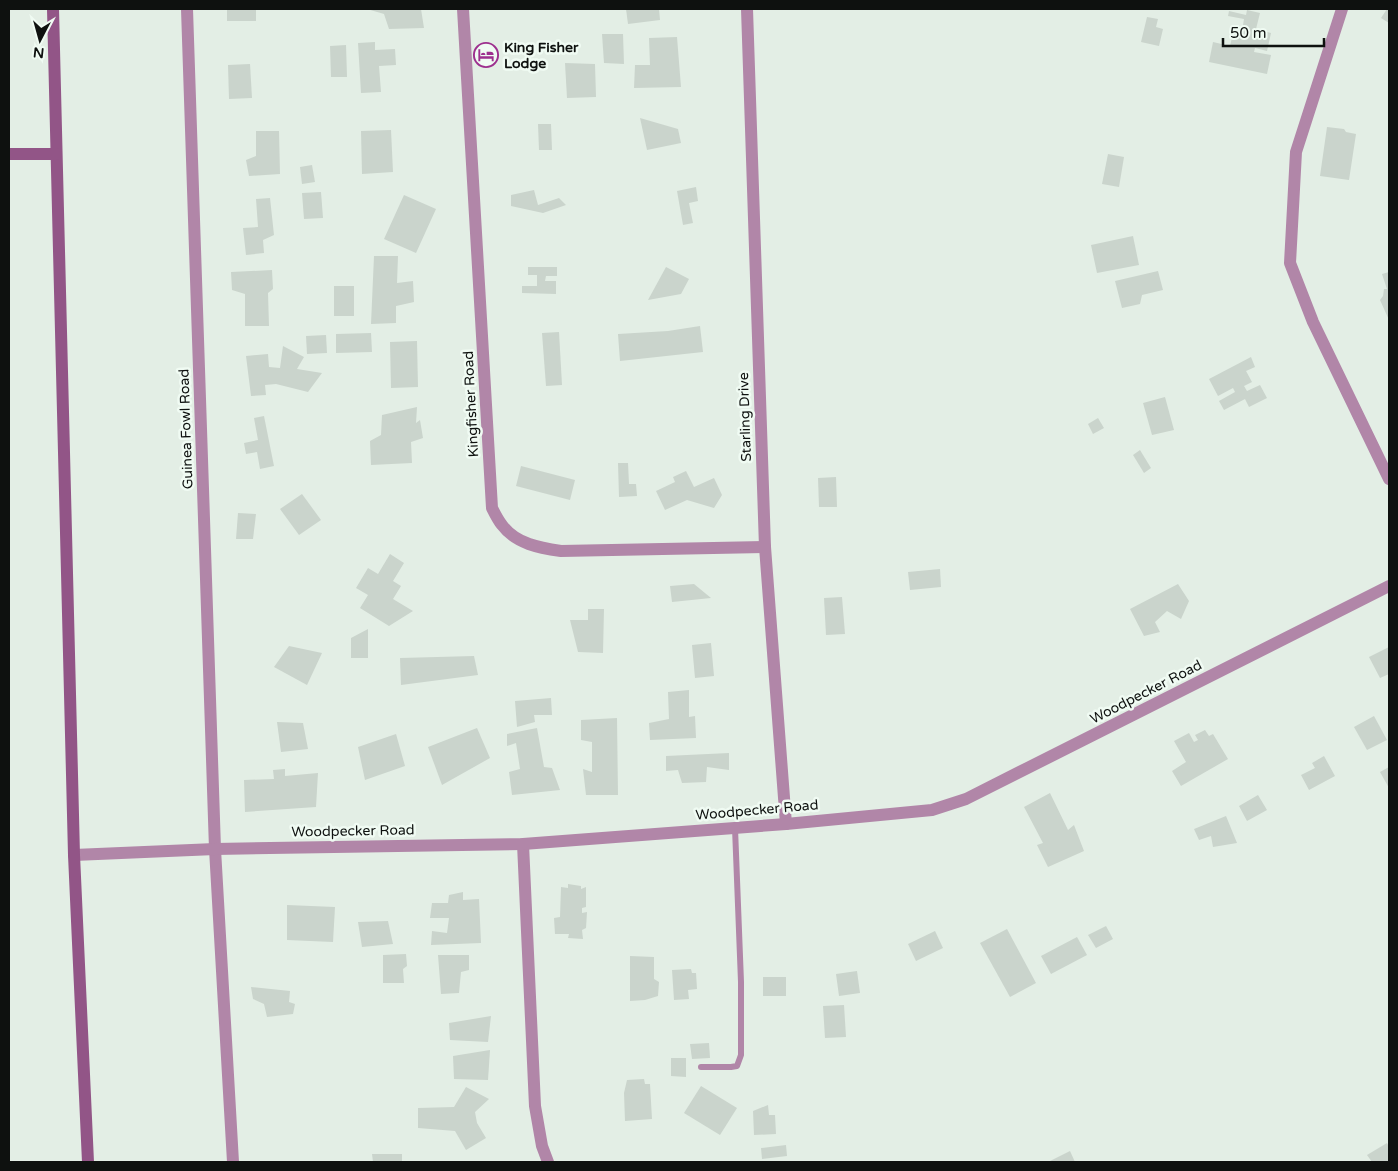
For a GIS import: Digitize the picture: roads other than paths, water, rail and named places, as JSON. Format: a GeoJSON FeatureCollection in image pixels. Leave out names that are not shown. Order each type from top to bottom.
{"type":"FeatureCollection","features":[{"type":"Feature","properties":{"kind":"street"},"geometry":{"type":"LineString","coordinates":[[53,9],[74,855],[88,1162]]}},
{"type":"Feature","properties":{"kind":"street","name":"Guinea Fowl Road"},"geometry":{"type":"LineString","coordinates":[[187,9],[215,849],[233,1162]]}},
{"type":"Feature","properties":{"kind":"street","name":"Kingfisher Road"},"geometry":{"type":"LineString","coordinates":[[463,9],[491,498],[495,514],[502,526],[516,538],[536,547],[561,551],[764,548]]}},
{"type":"Feature","properties":{"kind":"street","name":"Starling Drive"},"geometry":{"type":"LineString","coordinates":[[747,9],[764,548],[786,824]]}},
{"type":"Feature","properties":{"kind":"street"},"geometry":{"type":"LineString","coordinates":[[1342,9],[1296,152],[1290,264],[1313,322],[1389,478]]}},
{"type":"Feature","properties":{"kind":"street"},"geometry":{"type":"LineString","coordinates":[[9,154],[56,154]]}},
{"type":"Feature","properties":{"kind":"street","name":"Woodpecker Road"},"geometry":{"type":"LineString","coordinates":[[74,855],[215,849],[523,844],[786,824],[932,810],[966,799],[1389,586]]}},
{"type":"Feature","properties":{"kind":"street"},"geometry":{"type":"LineString","coordinates":[[523,844],[535,1106],[542,1146],[548,1162]]}},
{"type":"Feature","properties":{"kind":"lane"},"geometry":{"type":"LineString","coordinates":[[701,1067],[737,1066],[740,1060],[741,982],[735,828]]}},
{"type":"Feature","properties":{"kind":"place","name":"King Fisher Lodge"},"geometry":{"type":"Point","coordinates":[486,55]}}]}
